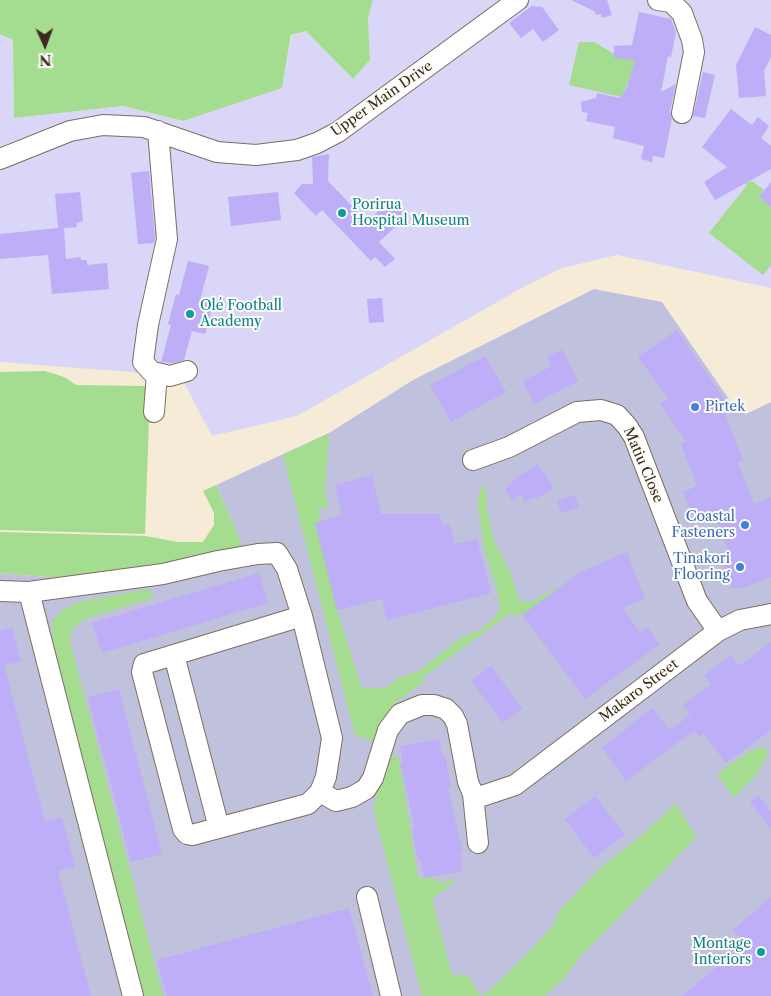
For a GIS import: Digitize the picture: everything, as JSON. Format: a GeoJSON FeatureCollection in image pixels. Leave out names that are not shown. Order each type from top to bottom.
{"type":"FeatureCollection","features":[{"type":"Feature","properties":{"kind":"street","name":"Upper Main Drive"},"geometry":{"type":"LineString","coordinates":[[0,159],[70,131],[85,127],[128,126],[158,131],[197,147],[236,155],[279,153],[317,143],[338,132],[518,0]]}},
{"type":"Feature","properties":{"kind":"street"},"geometry":{"type":"LineString","coordinates":[[658,0],[671,2],[682,13],[692,40],[694,52],[682,113]]}},
{"type":"Feature","properties":{"kind":"street"},"geometry":{"type":"LineString","coordinates":[[158,131],[167,239],[148,325],[143,362],[152,372],[170,376],[187,372]]}},
{"type":"Feature","properties":{"kind":"street"},"geometry":{"type":"LineString","coordinates":[[154,412],[157,373]]}},
{"type":"Feature","properties":{"kind":"street","name":"Matiu Close"},"geometry":{"type":"LineString","coordinates":[[473,460],[509,447],[576,412],[590,409],[617,415],[634,437],[697,601],[718,631]]}},
{"type":"Feature","properties":{"kind":"street"},"geometry":{"type":"LineString","coordinates":[[0,591],[29,592],[163,574],[218,561],[277,553],[287,569],[302,616],[332,738],[326,777],[320,792],[308,804],[192,835],[187,834],[183,829],[142,672],[144,664],[302,616]]}},
{"type":"Feature","properties":{"kind":"street"},"geometry":{"type":"LineString","coordinates":[[29,592],[133,996]]}},
{"type":"Feature","properties":{"kind":"street","name":"Makaro Street"},"geometry":{"type":"LineString","coordinates":[[473,794],[482,796],[516,785],[718,631],[740,620],[771,614]]}},
{"type":"Feature","properties":{"kind":"street"},"geometry":{"type":"LineString","coordinates":[[174,655],[219,828]]}},
{"type":"Feature","properties":{"kind":"street"},"geometry":{"type":"LineString","coordinates":[[320,792],[336,800],[352,797],[366,789],[372,778],[388,730],[400,714],[410,708],[434,705],[446,709],[457,724],[468,782],[473,794],[478,843]]}},
{"type":"Feature","properties":{"kind":"street"},"geometry":{"type":"LineString","coordinates":[[367,898],[391,996]]}},
{"type":"Feature","properties":{"kind":"shaded area"},"geometry":{"type":"Polygon","coordinates":[[[373,0],[771,0],[771,288],[617,255],[562,268],[527,285],[297,416],[212,436],[183,381],[132,372],[0,362],[0,34],[13,40],[14,118],[123,106],[182,121],[282,88],[292,35],[306,31],[353,79],[370,60],[368,18],[373,0]]]}},
{"type":"Feature","properties":{"kind":"shaded area"},"geometry":{"type":"Polygon","coordinates":[[[594,289],[662,302],[735,408],[746,414],[771,402],[771,996],[0,996],[0,573],[61,578],[245,551],[216,485],[329,433],[413,380],[594,289]]]}},
{"type":"Feature","properties":{"kind":"green space"},"geometry":{"type":"Polygon","coordinates":[[[0,0],[373,0],[368,18],[370,60],[353,79],[306,31],[291,35],[282,88],[183,121],[123,106],[14,118],[13,40],[0,34],[0,0]]]}},
{"type":"Feature","properties":{"kind":"green space"},"geometry":{"type":"Polygon","coordinates":[[[579,42],[594,42],[614,54],[635,60],[630,79],[621,97],[569,85],[579,42]]]}},
{"type":"Feature","properties":{"kind":"green space"},"geometry":{"type":"Polygon","coordinates":[[[752,181],[764,190],[759,197],[771,207],[771,265],[763,275],[709,233],[747,185],[745,183],[752,181]]]}},
{"type":"Feature","properties":{"kind":"green space"},"geometry":{"type":"Polygon","coordinates":[[[45,371],[64,377],[76,385],[145,386],[150,391],[145,534],[0,530],[0,372],[45,371]]]}},
{"type":"Feature","properties":{"kind":"green space"},"geometry":{"type":"Polygon","coordinates":[[[329,433],[325,494],[329,507],[318,509],[321,521],[315,523],[337,610],[362,689],[388,687],[396,679],[420,670],[460,638],[481,630],[497,615],[500,608],[497,589],[484,548],[477,500],[481,488],[487,488],[486,504],[494,540],[512,576],[519,601],[531,602],[567,582],[522,615],[508,615],[422,678],[424,682],[399,700],[383,718],[373,741],[355,735],[283,455],[329,433]]]}},
{"type":"Feature","properties":{"kind":"green space"},"geometry":{"type":"Polygon","coordinates":[[[216,485],[245,551],[175,568],[61,578],[0,573],[0,532],[146,536],[178,542],[203,542],[214,525],[214,513],[203,491],[216,485]]]}},
{"type":"Feature","properties":{"kind":"green space"},"geometry":{"type":"Polygon","coordinates":[[[148,589],[152,592],[153,598],[85,619],[72,629],[70,641],[163,996],[144,996],[53,646],[52,621],[61,611],[78,602],[148,589]]]}},
{"type":"Feature","properties":{"kind":"green space"},"geometry":{"type":"Polygon","coordinates":[[[765,747],[768,754],[757,774],[734,798],[717,774],[750,751],[765,747]]]}},
{"type":"Feature","properties":{"kind":"green space"},"geometry":{"type":"Polygon","coordinates":[[[387,755],[397,756],[400,763],[418,878],[433,878],[442,883],[454,879],[455,882],[432,899],[452,975],[468,975],[480,996],[422,996],[373,808],[377,797],[375,791],[387,755]]]}},
{"type":"Feature","properties":{"kind":"green space"},"geometry":{"type":"Polygon","coordinates":[[[676,803],[696,837],[583,953],[565,977],[545,996],[480,996],[488,992],[528,953],[555,923],[558,912],[601,867],[640,837],[676,803]]]}},
{"type":"Feature","properties":{"kind":"building"},"geometry":{"type":"Polygon","coordinates":[[[571,0],[607,0],[612,15],[602,18],[601,14],[596,15],[594,11],[571,0]]]}},
{"type":"Feature","properties":{"kind":"building"},"geometry":{"type":"Polygon","coordinates":[[[532,6],[542,7],[559,30],[543,42],[533,29],[521,38],[509,23],[532,6]]]}},
{"type":"Feature","properties":{"kind":"building"},"geometry":{"type":"Polygon","coordinates":[[[639,12],[671,19],[676,32],[671,57],[668,56],[661,92],[676,84],[670,111],[672,119],[664,158],[653,156],[652,162],[641,159],[644,146],[613,138],[615,127],[586,121],[588,113],[582,112],[581,102],[596,98],[597,93],[620,98],[627,87],[635,60],[614,58],[614,46],[632,45],[639,12]]]}},
{"type":"Feature","properties":{"kind":"building"},"geometry":{"type":"Polygon","coordinates":[[[755,27],[771,35],[771,57],[764,71],[766,96],[739,98],[736,65],[755,27]]]}},
{"type":"Feature","properties":{"kind":"building"},"geometry":{"type":"Polygon","coordinates":[[[703,72],[715,75],[705,118],[693,116],[703,72]]]}},
{"type":"Feature","properties":{"kind":"building"},"geometry":{"type":"Polygon","coordinates":[[[731,109],[752,125],[758,117],[769,126],[761,138],[771,146],[771,169],[715,200],[704,182],[727,167],[702,147],[731,109]]]}},
{"type":"Feature","properties":{"kind":"building","name":"Porirua Hospital Museum"},"geometry":{"type":"Polygon","coordinates":[[[329,154],[328,181],[367,222],[391,199],[407,216],[379,242],[395,259],[385,267],[375,257],[371,261],[322,210],[316,216],[294,193],[302,184],[313,184],[312,157],[329,154]]]}},
{"type":"Feature","properties":{"kind":"building"},"geometry":{"type":"Polygon","coordinates":[[[149,171],[155,238],[154,243],[138,244],[131,173],[149,171]]]}},
{"type":"Feature","properties":{"kind":"building"},"geometry":{"type":"Polygon","coordinates":[[[771,182],[771,207],[759,197],[771,182]]]}},
{"type":"Feature","properties":{"kind":"building"},"geometry":{"type":"Polygon","coordinates":[[[80,192],[83,221],[76,223],[77,227],[64,228],[66,259],[80,257],[81,260],[87,260],[87,265],[107,263],[109,289],[52,294],[48,255],[0,259],[0,234],[58,228],[55,194],[80,192]]]}},
{"type":"Feature","properties":{"kind":"building"},"geometry":{"type":"Polygon","coordinates":[[[278,192],[281,220],[231,226],[228,197],[278,192]]]}},
{"type":"Feature","properties":{"kind":"building","name":"Olé Football Academy"},"geometry":{"type":"Polygon","coordinates":[[[188,261],[209,266],[200,301],[213,304],[205,334],[192,331],[184,360],[173,363],[161,362],[171,325],[168,324],[176,294],[179,295],[188,261]]]}},
{"type":"Feature","properties":{"kind":"building"},"geometry":{"type":"Polygon","coordinates":[[[382,298],[384,322],[369,323],[367,299],[382,298]]]}},
{"type":"Feature","properties":{"kind":"building"},"geometry":{"type":"Polygon","coordinates":[[[677,330],[731,409],[725,413],[743,460],[738,462],[754,504],[771,497],[771,577],[740,589],[740,587],[733,589],[719,553],[728,550],[714,514],[695,522],[683,492],[697,486],[681,444],[686,441],[660,404],[668,398],[638,357],[677,330]]]}},
{"type":"Feature","properties":{"kind":"building"},"geometry":{"type":"Polygon","coordinates":[[[562,349],[578,381],[534,404],[523,381],[552,366],[547,357],[562,349]]]}},
{"type":"Feature","properties":{"kind":"building"},"geometry":{"type":"Polygon","coordinates":[[[485,356],[506,392],[451,422],[430,385],[485,356]]]}},
{"type":"Feature","properties":{"kind":"building"},"geometry":{"type":"Polygon","coordinates":[[[538,464],[554,488],[536,499],[534,497],[525,502],[521,494],[512,500],[505,489],[513,483],[512,481],[538,464]]]}},
{"type":"Feature","properties":{"kind":"building"},"geometry":{"type":"Polygon","coordinates":[[[372,475],[381,514],[440,514],[442,524],[450,525],[455,544],[477,539],[491,593],[387,620],[382,599],[337,610],[315,523],[342,515],[335,485],[372,475]]]}},
{"type":"Feature","properties":{"kind":"building"},"geometry":{"type":"Polygon","coordinates":[[[575,495],[579,507],[561,513],[557,501],[575,495]]]}},
{"type":"Feature","properties":{"kind":"building"},"geometry":{"type":"Polygon","coordinates":[[[627,552],[645,599],[622,608],[640,632],[647,627],[660,644],[585,699],[522,615],[580,572],[627,552]]]}},
{"type":"Feature","properties":{"kind":"building"},"geometry":{"type":"Polygon","coordinates":[[[259,573],[268,603],[102,653],[92,623],[259,573]]]}},
{"type":"Feature","properties":{"kind":"building"},"geometry":{"type":"Polygon","coordinates":[[[12,627],[21,661],[4,665],[45,821],[62,817],[75,867],[58,871],[91,996],[0,996],[0,631],[12,627]]]}},
{"type":"Feature","properties":{"kind":"building"},"geometry":{"type":"Polygon","coordinates":[[[771,642],[771,730],[726,763],[703,733],[699,737],[694,731],[626,781],[602,748],[652,708],[670,730],[690,715],[683,705],[711,684],[704,675],[731,655],[739,666],[771,642]]]}},
{"type":"Feature","properties":{"kind":"building"},"geometry":{"type":"Polygon","coordinates":[[[491,666],[522,708],[503,723],[471,681],[491,666]]]}},
{"type":"Feature","properties":{"kind":"building"},"geometry":{"type":"Polygon","coordinates":[[[119,689],[162,854],[131,862],[88,697],[119,689]]]}},
{"type":"Feature","properties":{"kind":"building"},"geometry":{"type":"Polygon","coordinates":[[[439,739],[442,755],[445,755],[451,788],[448,788],[463,853],[460,854],[463,871],[424,878],[421,861],[418,861],[412,828],[415,828],[400,763],[403,763],[400,746],[439,739]]]}},
{"type":"Feature","properties":{"kind":"building"},"geometry":{"type":"Polygon","coordinates":[[[758,795],[771,811],[771,828],[750,802],[758,795]]]}},
{"type":"Feature","properties":{"kind":"building"},"geometry":{"type":"Polygon","coordinates":[[[595,796],[625,835],[594,858],[565,819],[595,796]]]}},
{"type":"Feature","properties":{"kind":"building"},"geometry":{"type":"Polygon","coordinates":[[[771,897],[771,996],[682,996],[745,943],[733,930],[771,897]]]}},
{"type":"Feature","properties":{"kind":"building"},"geometry":{"type":"Polygon","coordinates":[[[349,908],[373,996],[167,996],[157,960],[349,908]]]}},
{"type":"Feature","properties":{"kind":"place","name":"Porirua Hospital Museum"},"geometry":{"type":"Point","coordinates":[342,213]}},
{"type":"Feature","properties":{"kind":"place","name":"Olé Football Academy"},"geometry":{"type":"Point","coordinates":[190,314]}},
{"type":"Feature","properties":{"kind":"place","name":"Pirtek"},"geometry":{"type":"Point","coordinates":[695,407]}},
{"type":"Feature","properties":{"kind":"place","name":"Coastal Fasteners"},"geometry":{"type":"Point","coordinates":[745,525]}},
{"type":"Feature","properties":{"kind":"place","name":"Tinakori Flooring"},"geometry":{"type":"Point","coordinates":[740,567]}},
{"type":"Feature","properties":{"kind":"place","name":"Montage Interiors"},"geometry":{"type":"Point","coordinates":[761,952]}}]}
